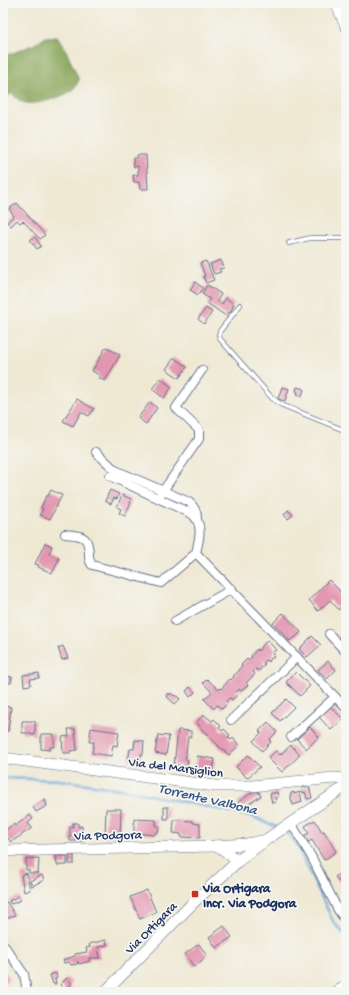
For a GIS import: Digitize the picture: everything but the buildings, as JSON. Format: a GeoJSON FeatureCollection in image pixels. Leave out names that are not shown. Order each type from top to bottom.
{"type":"FeatureCollection","features":[{"type":"Feature","properties":{"kind":"main road"},"geometry":{"type":"LineString","coordinates":[[336,3],[346,26]]}},
{"type":"Feature","properties":{"kind":"main road","name":"Via del Marsiglion"},"geometry":{"type":"LineString","coordinates":[[3,758],[221,786],[252,786],[334,778],[346,779]]}},
{"type":"Feature","properties":{"kind":"main road","name":"Via Ortigara"},"geometry":{"type":"LineString","coordinates":[[105,992],[195,901],[240,860],[346,786]]}},
{"type":"Feature","properties":{"kind":"main road","name":"Via Podgora"},"geometry":{"type":"LineString","coordinates":[[3,851],[214,846],[257,842],[271,837]]}},
{"type":"Feature","properties":{"kind":"main road"},"geometry":{"type":"LineString","coordinates":[[233,845],[240,851],[240,860]]}},
{"type":"Feature","properties":{"kind":"main road"},"geometry":{"type":"LineString","coordinates":[[214,846],[221,848],[240,860]]}},
{"type":"Feature","properties":{"kind":"street"},"geometry":{"type":"LineString","coordinates":[[158,498],[199,439],[199,430],[176,408],[202,370]]}},
{"type":"Feature","properties":{"kind":"street"},"geometry":{"type":"LineString","coordinates":[[65,534],[82,536],[86,538],[88,542],[89,560],[92,565],[161,582],[196,553],[200,530],[197,512],[194,506],[115,470],[96,452]]}},
{"type":"Feature","properties":{"kind":"street"},"geometry":{"type":"LineString","coordinates":[[110,476],[192,514],[197,518]]}},
{"type":"Feature","properties":{"kind":"street"},"geometry":{"type":"LineString","coordinates":[[196,553],[346,708]]}},
{"type":"Feature","properties":{"kind":"street"},"geometry":{"type":"LineString","coordinates":[[176,620],[232,589]]}},
{"type":"Feature","properties":{"kind":"street"},"geometry":{"type":"LineString","coordinates":[[329,634],[346,652]]}},
{"type":"Feature","properties":{"kind":"street"},"geometry":{"type":"LineString","coordinates":[[232,720],[297,657]]}},
{"type":"Feature","properties":{"kind":"street"},"geometry":{"type":"LineString","coordinates":[[291,737],[335,697]]}},
{"type":"Feature","properties":{"kind":"street"},"geometry":{"type":"LineString","coordinates":[[289,825],[311,856],[338,910],[346,922]]}},
{"type":"Feature","properties":{"kind":"street"},"geometry":{"type":"LineString","coordinates":[[3,944],[24,974],[27,992]]}},
{"type":"Feature","properties":{"kind":"street"},"geometry":{"type":"LineString","coordinates":[[335,992],[346,984]]}},
{"type":"Feature","properties":{"kind":"lane"},"geometry":{"type":"LineString","coordinates":[[289,243],[310,238],[346,238]]}},
{"type":"Feature","properties":{"kind":"lane"},"geometry":{"type":"LineString","coordinates":[[240,305],[220,331],[220,340],[272,398],[282,405],[346,431]]}},
{"type":"Feature","properties":{"kind":"green space"},"geometry":{"type":"Polygon","coordinates":[[[57,36],[63,44],[79,80],[74,88],[68,93],[44,102],[22,102],[12,93],[3,100],[3,57],[33,45],[46,37],[57,36]]]}},
{"type":"Feature","properties":{"kind":"waterway","name":"Torrente Valbona"},"geometry":{"type":"LineString","coordinates":[[3,778],[59,780],[121,789],[251,816],[279,828]]}},
{"type":"Feature","properties":{"kind":"waterway","name":"Torrente Valbona"},"geometry":{"type":"LineString","coordinates":[[285,831],[296,843],[334,923],[346,935]]}},
{"type":"Feature","properties":{"kind":"place","name":"Via Ortigara Incr. Via Podgora"},"geometry":{"type":"Point","coordinates":[195,894]}}]}
